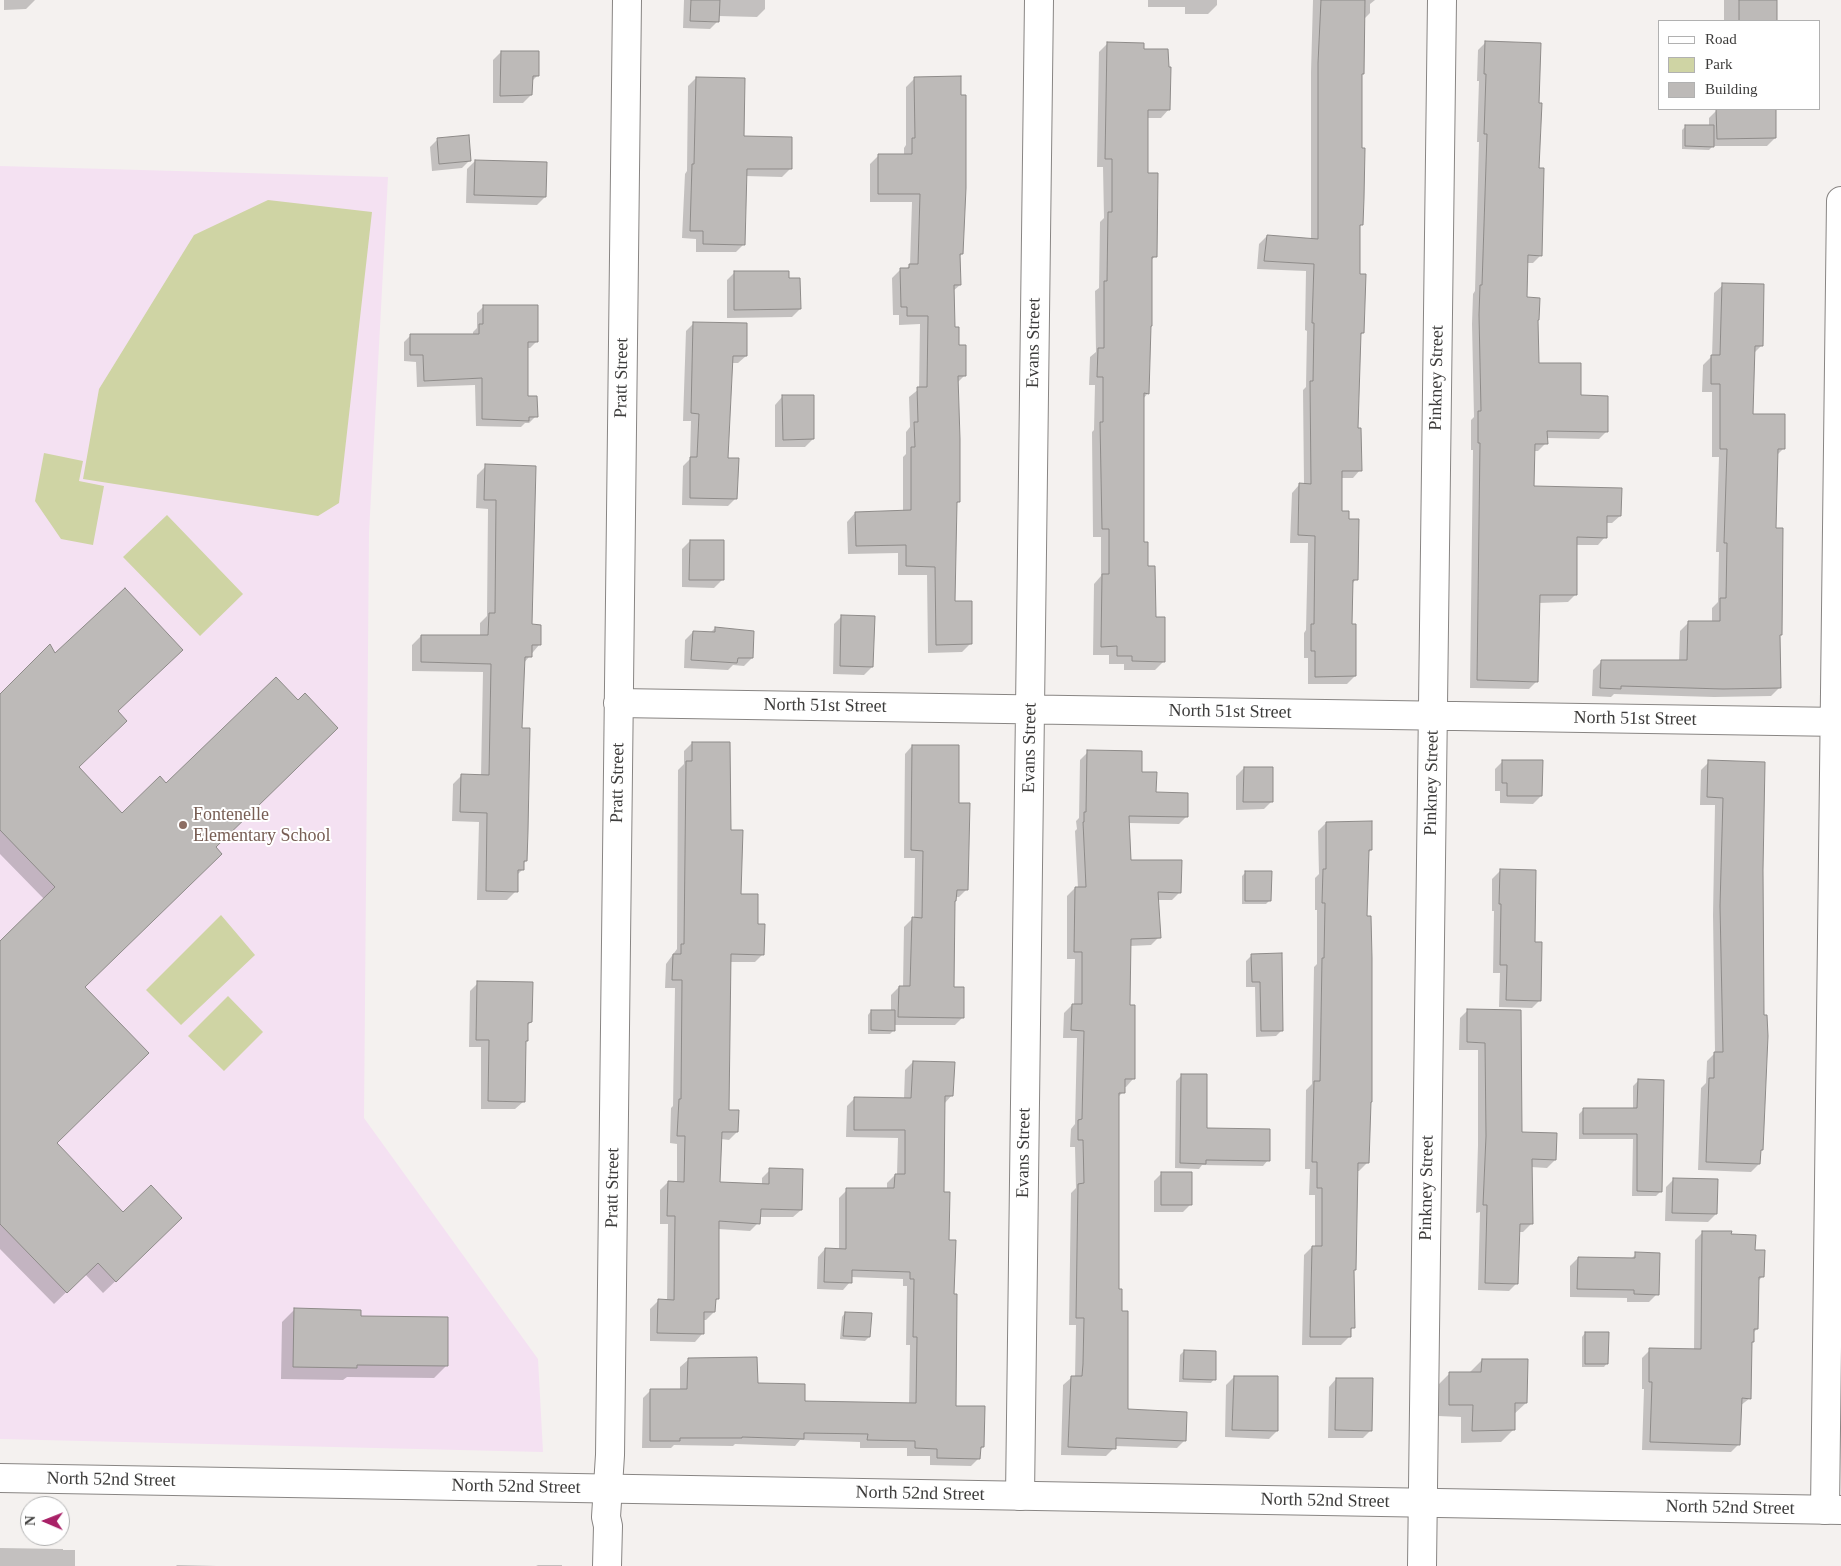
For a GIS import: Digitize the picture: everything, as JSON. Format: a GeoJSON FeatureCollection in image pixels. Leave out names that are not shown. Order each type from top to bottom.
{"type":"FeatureCollection","features":[{"type":"Feature","properties":{"kind":"street","name":"Pratt Street"},"geometry":{"type":"LineString","coordinates":[[607,1566],[608,1526],[606,1517],[610,1455],[627,0]]}},
{"type":"Feature","properties":{"kind":"street","name":"Evans Street"},"geometry":{"type":"LineString","coordinates":[[1020,1496],[1039,0]]}},
{"type":"Feature","properties":{"kind":"street","name":"Pinkney Street"},"geometry":{"type":"LineString","coordinates":[[1422,1566],[1442,0]]}},
{"type":"Feature","properties":{"kind":"street"},"geometry":{"type":"LineString","coordinates":[[1833,1510],[1841,202]]}},
{"type":"Feature","properties":{"kind":"street","name":"North 51st Street"},"geometry":{"type":"LineString","coordinates":[[618,703],[1838,722]]}},
{"type":"Feature","properties":{"kind":"street","name":"North 52nd Street"},"geometry":{"type":"LineString","coordinates":[[0,1478],[1833,1510]]}},
{"type":"Feature","properties":{"kind":"shaded area","name":"Fontenelle Elementary School"},"geometry":{"type":"Polygon","coordinates":[[[0,166],[388,177],[369,533],[364,1118],[538,1359],[543,1452],[0,1439],[0,166]]]}},
{"type":"Feature","properties":{"kind":"green space"},"geometry":{"type":"Polygon","coordinates":[[[268,200],[372,212],[339,503],[318,516],[83,479],[99,389],[194,235],[268,200]]]}},
{"type":"Feature","properties":{"kind":"green space"},"geometry":{"type":"Polygon","coordinates":[[[44,453],[83,461],[79,481],[104,486],[93,545],[61,539],[35,501],[44,453]]]}},
{"type":"Feature","properties":{"kind":"green space"},"geometry":{"type":"Polygon","coordinates":[[[167,515],[243,594],[200,636],[123,557],[167,515]]]}},
{"type":"Feature","properties":{"kind":"green space"},"geometry":{"type":"Polygon","coordinates":[[[221,915],[255,955],[181,1025],[146,990],[221,915]]]}},
{"type":"Feature","properties":{"kind":"green space"},"geometry":{"type":"Polygon","coordinates":[[[228,996],[263,1032],[224,1071],[188,1036],[228,996]]]}},
{"type":"Feature","properties":{"kind":"building"},"geometry":{"type":"Polygon","coordinates":[[[691,0],[720,0],[719,22],[690,21],[691,0]]]}},
{"type":"Feature","properties":{"kind":"building"},"geometry":{"type":"Polygon","coordinates":[[[1321,0],[1365,0],[1362,148],[1365,148],[1363,225],[1360,225],[1360,274],[1366,274],[1364,333],[1361,333],[1358,428],[1361,428],[1362,471],[1342,471],[1342,511],[1349,511],[1349,519],[1359,519],[1358,580],[1353,580],[1352,624],[1356,624],[1356,676],[1315,677],[1315,651],[1311,651],[1311,624],[1314,624],[1315,536],[1298,535],[1299,483],[1311,484],[1310,381],[1313,381],[1314,264],[1264,261],[1267,235],[1318,239],[1318,63],[1321,0]]]}},
{"type":"Feature","properties":{"kind":"building"},"geometry":{"type":"Polygon","coordinates":[[[1739,0],[1777,0],[1777,20],[1739,20],[1739,0]]]}},
{"type":"Feature","properties":{"kind":"building"},"geometry":{"type":"Polygon","coordinates":[[[1485,41],[1541,43],[1539,103],[1542,103],[1539,168],[1544,168],[1542,256],[1528,255],[1527,297],[1540,298],[1538,320],[1539,363],[1581,363],[1581,395],[1608,396],[1608,432],[1547,431],[1548,444],[1535,444],[1534,486],[1622,488],[1621,516],[1607,516],[1607,538],[1577,537],[1577,595],[1540,595],[1538,682],[1477,680],[1480,443],[1478,443],[1478,411],[1481,411],[1479,315],[1480,285],[1482,285],[1487,134],[1484,134],[1485,41]]]}},
{"type":"Feature","properties":{"kind":"building"},"geometry":{"type":"Polygon","coordinates":[[[1107,42],[1144,43],[1144,49],[1168,49],[1169,67],[1171,67],[1170,110],[1148,110],[1148,173],[1158,173],[1157,257],[1152,257],[1152,326],[1149,394],[1144,393],[1144,542],[1148,542],[1148,566],[1155,566],[1156,617],[1165,617],[1165,662],[1132,661],[1132,656],[1117,656],[1117,646],[1101,647],[1102,574],[1109,574],[1109,529],[1102,529],[1100,422],[1103,422],[1103,377],[1097,377],[1098,348],[1104,348],[1104,281],[1107,281],[1108,212],[1112,212],[1112,159],[1105,159],[1107,42]]]}},
{"type":"Feature","properties":{"kind":"building"},"geometry":{"type":"Polygon","coordinates":[[[501,51],[539,51],[539,76],[533,76],[532,95],[500,96],[501,51]]]}},
{"type":"Feature","properties":{"kind":"building"},"geometry":{"type":"Polygon","coordinates":[[[961,76],[961,95],[966,95],[966,188],[963,254],[960,254],[961,285],[954,285],[955,327],[959,327],[959,345],[966,345],[966,376],[958,376],[960,502],[957,502],[955,601],[972,601],[972,644],[936,645],[935,567],[906,566],[906,545],[856,546],[855,512],[911,510],[911,447],[915,447],[914,422],[918,422],[917,387],[927,387],[928,316],[907,316],[907,307],[901,307],[900,268],[909,268],[909,264],[918,264],[920,194],[878,194],[878,154],[912,154],[912,138],[915,138],[914,77],[961,76]]]}},
{"type":"Feature","properties":{"kind":"building"},"geometry":{"type":"Polygon","coordinates":[[[696,77],[745,78],[744,136],[792,137],[792,169],[747,169],[745,245],[703,244],[703,231],[690,231],[696,77]]]}},
{"type":"Feature","properties":{"kind":"building"},"geometry":{"type":"Polygon","coordinates":[[[1716,110],[1776,110],[1776,138],[1717,139],[1716,110]]]}},
{"type":"Feature","properties":{"kind":"building"},"geometry":{"type":"Polygon","coordinates":[[[1685,125],[1714,125],[1714,147],[1685,146],[1685,125]]]}},
{"type":"Feature","properties":{"kind":"building"},"geometry":{"type":"Polygon","coordinates":[[[469,135],[471,161],[439,164],[437,138],[469,135]]]}},
{"type":"Feature","properties":{"kind":"building"},"geometry":{"type":"Polygon","coordinates":[[[475,160],[547,162],[546,197],[474,195],[475,160]]]}},
{"type":"Feature","properties":{"kind":"building"},"geometry":{"type":"Polygon","coordinates":[[[734,271],[789,271],[789,278],[800,278],[801,309],[734,310],[734,271]]]}},
{"type":"Feature","properties":{"kind":"building"},"geometry":{"type":"Polygon","coordinates":[[[1722,283],[1764,284],[1763,346],[1755,346],[1753,414],[1785,414],[1785,449],[1778,449],[1776,528],[1783,528],[1782,635],[1780,635],[1781,688],[1723,689],[1621,686],[1621,689],[1600,688],[1601,660],[1687,660],[1688,621],[1720,621],[1720,598],[1726,598],[1727,543],[1724,543],[1727,449],[1720,449],[1720,384],[1711,384],[1711,355],[1720,355],[1722,283]]]}},
{"type":"Feature","properties":{"kind":"building"},"geometry":{"type":"Polygon","coordinates":[[[483,305],[538,305],[538,342],[528,342],[528,396],[537,396],[538,417],[529,417],[529,421],[482,419],[482,378],[424,381],[423,355],[410,355],[410,334],[479,334],[479,324],[483,324],[483,305]]]}},
{"type":"Feature","properties":{"kind":"building"},"geometry":{"type":"Polygon","coordinates":[[[693,322],[747,323],[747,356],[733,356],[728,458],[739,458],[737,499],[690,498],[690,457],[697,457],[699,414],[691,413],[693,322]]]}},
{"type":"Feature","properties":{"kind":"building"},"geometry":{"type":"Polygon","coordinates":[[[782,395],[814,395],[814,439],[783,440],[782,395]]]}},
{"type":"Feature","properties":{"kind":"building"},"geometry":{"type":"Polygon","coordinates":[[[485,464],[536,466],[532,624],[541,625],[541,645],[532,645],[532,657],[525,657],[522,728],[530,728],[528,831],[527,861],[524,861],[524,870],[518,870],[518,892],[486,891],[487,813],[460,812],[461,774],[489,775],[491,664],[421,662],[421,635],[488,635],[489,613],[495,613],[496,500],[484,500],[485,464]]]}},
{"type":"Feature","properties":{"kind":"building"},"geometry":{"type":"Polygon","coordinates":[[[690,540],[724,540],[724,580],[689,580],[690,540]]]}},
{"type":"Feature","properties":{"kind":"building"},"geometry":{"type":"Polygon","coordinates":[[[125,588],[183,650],[118,711],[127,721],[79,767],[122,813],[160,776],[166,783],[276,677],[298,700],[305,693],[338,728],[216,847],[222,854],[85,987],[149,1053],[57,1143],[123,1212],[151,1185],[182,1218],[116,1282],[98,1263],[67,1293],[0,1224],[0,941],[55,887],[0,830],[0,694],[50,644],[55,653],[125,588]]]}},
{"type":"Feature","properties":{"kind":"building"},"geometry":{"type":"Polygon","coordinates":[[[841,615],[875,616],[873,667],[840,666],[841,615]]]}},
{"type":"Feature","properties":{"kind":"building"},"geometry":{"type":"Polygon","coordinates":[[[715,627],[754,631],[753,658],[738,658],[737,663],[691,660],[693,631],[715,632],[715,627]]]}},
{"type":"Feature","properties":{"kind":"building"},"geometry":{"type":"Polygon","coordinates":[[[692,742],[730,742],[731,830],[743,830],[741,894],[758,894],[758,924],[765,924],[764,955],[731,954],[729,1110],[739,1110],[738,1132],[722,1132],[720,1182],[769,1184],[769,1168],[803,1169],[802,1210],[761,1209],[760,1224],[719,1221],[719,1299],[716,1299],[715,1312],[704,1312],[704,1334],[657,1333],[658,1299],[674,1300],[675,1216],[667,1216],[668,1181],[684,1182],[685,1136],[677,1136],[679,1099],[681,1099],[682,980],[672,980],[673,954],[681,954],[681,944],[684,944],[686,761],[692,761],[692,742]]]}},
{"type":"Feature","properties":{"kind":"building"},"geometry":{"type":"Polygon","coordinates":[[[912,745],[959,745],[959,803],[970,803],[968,890],[957,890],[955,901],[954,987],[964,987],[964,1018],[898,1017],[899,986],[910,986],[912,917],[922,918],[923,851],[911,850],[912,745]]]}},
{"type":"Feature","properties":{"kind":"building"},"geometry":{"type":"Polygon","coordinates":[[[1087,750],[1142,751],[1142,772],[1157,772],[1156,792],[1188,793],[1188,817],[1129,816],[1131,860],[1182,860],[1181,893],[1158,892],[1161,938],[1131,939],[1130,1005],[1135,1005],[1135,1079],[1125,1079],[1125,1093],[1119,1093],[1119,1289],[1122,1289],[1122,1311],[1128,1311],[1128,1409],[1187,1412],[1186,1441],[1116,1438],[1116,1449],[1068,1447],[1071,1376],[1082,1376],[1083,1364],[1084,1318],[1076,1318],[1078,1184],[1084,1183],[1083,1140],[1078,1140],[1078,1120],[1082,1119],[1084,1031],[1071,1030],[1072,1004],[1082,1004],[1082,952],[1074,952],[1075,887],[1086,887],[1083,822],[1084,812],[1086,812],[1087,750]]]}},
{"type":"Feature","properties":{"kind":"building"},"geometry":{"type":"Polygon","coordinates":[[[1502,760],[1543,760],[1542,796],[1507,796],[1507,783],[1502,783],[1502,760]]]}},
{"type":"Feature","properties":{"kind":"building"},"geometry":{"type":"Polygon","coordinates":[[[1708,760],[1765,762],[1763,870],[1764,1015],[1767,1015],[1768,1036],[1763,1150],[1761,1150],[1760,1164],[1706,1162],[1709,1078],[1714,1078],[1714,1052],[1723,1052],[1720,906],[1723,798],[1707,797],[1708,760]]]}},
{"type":"Feature","properties":{"kind":"building"},"geometry":{"type":"Polygon","coordinates":[[[1244,767],[1273,767],[1273,802],[1243,802],[1244,767]]]}},
{"type":"Feature","properties":{"kind":"building"},"geometry":{"type":"Polygon","coordinates":[[[1372,821],[1372,850],[1369,850],[1367,916],[1371,916],[1372,1102],[1369,1163],[1358,1163],[1356,1270],[1354,1270],[1355,1328],[1351,1328],[1351,1337],[1310,1337],[1312,1246],[1322,1246],[1322,1188],[1317,1188],[1317,1162],[1312,1162],[1314,1081],[1320,1081],[1325,903],[1322,903],[1323,869],[1326,869],[1326,822],[1372,821]]]}},
{"type":"Feature","properties":{"kind":"building"},"geometry":{"type":"Polygon","coordinates":[[[1500,869],[1536,870],[1535,942],[1542,942],[1541,1001],[1506,1000],[1507,965],[1500,965],[1500,869]]]}},
{"type":"Feature","properties":{"kind":"building"},"geometry":{"type":"Polygon","coordinates":[[[1245,871],[1272,871],[1271,901],[1245,901],[1245,871]]]}},
{"type":"Feature","properties":{"kind":"building"},"geometry":{"type":"Polygon","coordinates":[[[1282,953],[1283,1031],[1261,1031],[1260,982],[1252,982],[1251,954],[1282,953]]]}},
{"type":"Feature","properties":{"kind":"building"},"geometry":{"type":"Polygon","coordinates":[[[477,981],[533,982],[532,1022],[528,1023],[528,1041],[526,1041],[525,1102],[488,1101],[489,1040],[476,1040],[477,981]]]}},
{"type":"Feature","properties":{"kind":"building"},"geometry":{"type":"Polygon","coordinates":[[[1467,1009],[1521,1010],[1522,1132],[1557,1133],[1556,1160],[1532,1159],[1533,1224],[1520,1224],[1518,1284],[1485,1283],[1487,1205],[1483,1205],[1486,1136],[1485,1043],[1467,1042],[1467,1009]]]}},
{"type":"Feature","properties":{"kind":"building"},"geometry":{"type":"Polygon","coordinates":[[[871,1010],[895,1010],[895,1031],[871,1030],[871,1010]]]}},
{"type":"Feature","properties":{"kind":"building"},"geometry":{"type":"Polygon","coordinates":[[[913,1061],[955,1062],[953,1096],[945,1096],[944,1192],[950,1192],[949,1240],[956,1240],[954,1294],[957,1294],[956,1406],[985,1406],[984,1447],[981,1447],[980,1459],[937,1458],[937,1449],[915,1448],[915,1441],[867,1440],[868,1434],[804,1433],[804,1439],[742,1437],[680,1438],[680,1441],[650,1441],[650,1389],[687,1389],[688,1358],[757,1357],[758,1383],[805,1384],[805,1401],[916,1403],[917,1337],[913,1337],[914,1279],[910,1279],[910,1272],[852,1270],[852,1283],[824,1282],[825,1248],[846,1249],[846,1188],[894,1188],[895,1174],[905,1174],[905,1130],[854,1130],[854,1097],[911,1098],[913,1061]]]}},
{"type":"Feature","properties":{"kind":"building"},"geometry":{"type":"Polygon","coordinates":[[[1181,1074],[1207,1074],[1207,1128],[1270,1129],[1270,1161],[1206,1160],[1206,1164],[1180,1163],[1181,1074]]]}},
{"type":"Feature","properties":{"kind":"building"},"geometry":{"type":"Polygon","coordinates":[[[1638,1079],[1664,1080],[1662,1192],[1637,1191],[1637,1134],[1583,1134],[1583,1108],[1637,1108],[1638,1079]]]}},
{"type":"Feature","properties":{"kind":"building"},"geometry":{"type":"Polygon","coordinates":[[[1161,1172],[1192,1172],[1192,1205],[1161,1205],[1161,1172]]]}},
{"type":"Feature","properties":{"kind":"building"},"geometry":{"type":"Polygon","coordinates":[[[1673,1178],[1718,1179],[1717,1214],[1672,1213],[1673,1178]]]}},
{"type":"Feature","properties":{"kind":"building"},"geometry":{"type":"Polygon","coordinates":[[[1702,1231],[1732,1231],[1731,1234],[1756,1235],[1755,1250],[1765,1250],[1764,1277],[1759,1277],[1758,1329],[1754,1329],[1754,1342],[1752,1342],[1751,1399],[1742,1398],[1740,1445],[1650,1442],[1652,1382],[1649,1382],[1649,1348],[1701,1349],[1702,1231]]]}},
{"type":"Feature","properties":{"kind":"building"},"geometry":{"type":"Polygon","coordinates":[[[1635,1252],[1660,1253],[1659,1295],[1634,1294],[1634,1290],[1577,1289],[1578,1257],[1635,1258],[1635,1252]]]}},
{"type":"Feature","properties":{"kind":"building"},"geometry":{"type":"Polygon","coordinates":[[[294,1308],[361,1310],[361,1316],[448,1317],[448,1366],[357,1365],[357,1368],[293,1367],[294,1308]]]}},
{"type":"Feature","properties":{"kind":"building"},"geometry":{"type":"Polygon","coordinates":[[[845,1312],[872,1313],[870,1337],[843,1336],[845,1312]]]}},
{"type":"Feature","properties":{"kind":"building"},"geometry":{"type":"Polygon","coordinates":[[[1585,1332],[1609,1332],[1608,1364],[1585,1364],[1585,1332]]]}},
{"type":"Feature","properties":{"kind":"building"},"geometry":{"type":"Polygon","coordinates":[[[1184,1350],[1216,1351],[1216,1380],[1183,1379],[1184,1350]]]}},
{"type":"Feature","properties":{"kind":"building"},"geometry":{"type":"Polygon","coordinates":[[[1482,1359],[1528,1359],[1527,1403],[1515,1403],[1515,1430],[1472,1431],[1473,1405],[1449,1405],[1449,1372],[1481,1372],[1482,1359]]]}},
{"type":"Feature","properties":{"kind":"building"},"geometry":{"type":"Polygon","coordinates":[[[1234,1376],[1278,1376],[1278,1431],[1232,1430],[1234,1376]]]}},
{"type":"Feature","properties":{"kind":"building"},"geometry":{"type":"Polygon","coordinates":[[[1336,1378],[1373,1378],[1372,1431],[1335,1430],[1336,1378]]]}},
{"type":"Feature","properties":{"kind":"place","name":"Fontenelle Elementary School"},"geometry":{"type":"Point","coordinates":[183,825]}}]}
